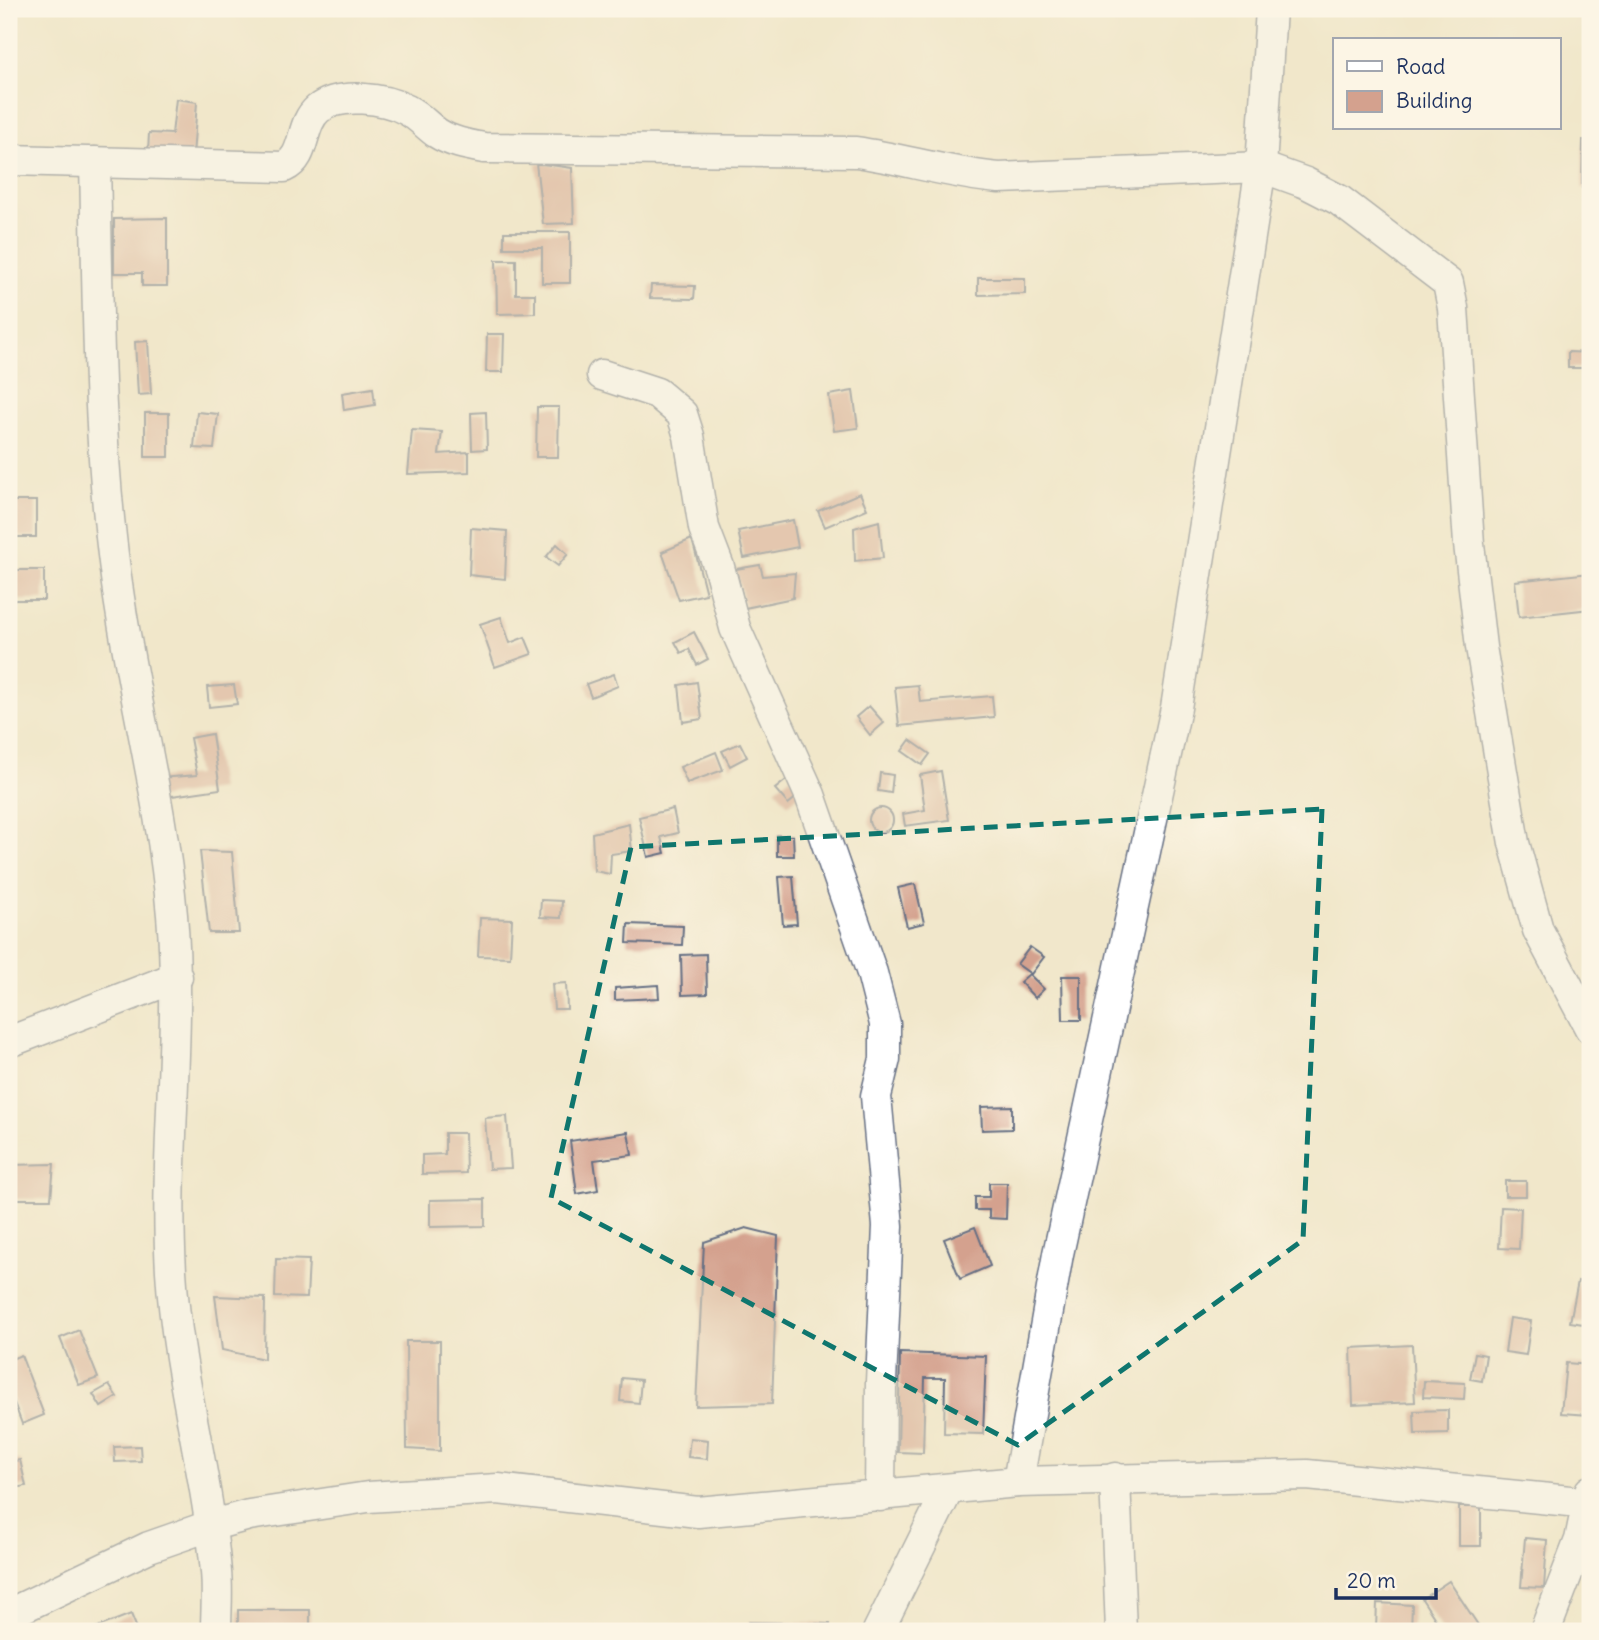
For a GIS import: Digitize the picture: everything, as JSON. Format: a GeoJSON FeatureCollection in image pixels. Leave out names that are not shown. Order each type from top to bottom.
{"type":"FeatureCollection","features":[{"type":"Feature","properties":{"kind":"street"},"geometry":{"type":"LineString","coordinates":[[1018,1482],[1058,1254],[1176,708],[1261,167],[1271,14]]}},
{"type":"Feature","properties":{"kind":"street"},"geometry":{"type":"LineString","coordinates":[[9,160],[284,167],[298,158],[307,124],[318,109],[332,102],[360,100],[385,101],[407,109],[447,138],[484,148],[856,152],[906,159],[972,176],[999,178],[1261,167],[1306,183],[1339,200],[1448,283],[1453,307],[1468,532],[1481,647],[1514,843],[1538,930],[1590,1028]]}},
{"type":"Feature","properties":{"kind":"street"},"geometry":{"type":"LineString","coordinates":[[95,162],[99,367],[106,490],[131,677],[162,838],[177,977],[170,1169],[170,1268],[178,1353],[216,1574],[216,1631]]}},
{"type":"Feature","properties":{"kind":"street"},"geometry":{"type":"LineString","coordinates":[[602,375],[657,393],[682,414],[690,436],[704,528],[719,567],[735,628],[810,795],[885,1024],[885,1059],[876,1096],[888,1226],[881,1382],[880,1496]]}},
{"type":"Feature","properties":{"kind":"street"},"geometry":{"type":"LineString","coordinates":[[9,1042],[177,977]]}},
{"type":"Feature","properties":{"kind":"street"},"geometry":{"type":"LineString","coordinates":[[9,1614],[149,1547],[209,1526],[249,1515],[368,1497],[498,1489],[698,1511],[1018,1482],[1307,1475],[1590,1499],[1576,1552],[1545,1631]]}},
{"type":"Feature","properties":{"kind":"street"},"geometry":{"type":"LineString","coordinates":[[1115,1478],[1121,1631]]}},
{"type":"Feature","properties":{"kind":"street"},"geometry":{"type":"LineString","coordinates":[[878,1631],[948,1490]]}},
{"type":"Feature","properties":{"kind":"highlighted area"},"geometry":{"type":"Polygon","coordinates":[[[1322,809],[1303,1240],[1018,1445],[551,1198],[631,847],[1322,809]]]}},
{"type":"Feature","properties":{"kind":"building"},"geometry":{"type":"Polygon","coordinates":[[[176,99],[197,102],[193,156],[148,152],[149,133],[172,134],[176,99]]]}},
{"type":"Feature","properties":{"kind":"building"},"geometry":{"type":"Polygon","coordinates":[[[1583,140],[1590,140],[1590,188],[1582,188],[1583,140]]]}},
{"type":"Feature","properties":{"kind":"building"},"geometry":{"type":"Polygon","coordinates":[[[536,163],[572,168],[574,223],[543,224],[536,163]]]}},
{"type":"Feature","properties":{"kind":"building"},"geometry":{"type":"Polygon","coordinates":[[[167,218],[167,286],[142,286],[142,273],[114,273],[114,219],[167,218]]]}},
{"type":"Feature","properties":{"kind":"building"},"geometry":{"type":"Polygon","coordinates":[[[504,232],[570,232],[570,283],[542,283],[542,248],[504,248],[504,232]]]}},
{"type":"Feature","properties":{"kind":"building"},"geometry":{"type":"Polygon","coordinates":[[[496,260],[516,260],[516,294],[535,294],[535,313],[497,314],[496,260]]]}},
{"type":"Feature","properties":{"kind":"building"},"geometry":{"type":"Polygon","coordinates":[[[978,278],[1025,278],[1025,294],[978,295],[978,278]]]}},
{"type":"Feature","properties":{"kind":"building"},"geometry":{"type":"Polygon","coordinates":[[[651,285],[695,286],[694,299],[650,298],[651,285]]]}},
{"type":"Feature","properties":{"kind":"building"},"geometry":{"type":"Polygon","coordinates":[[[487,334],[504,334],[503,372],[486,372],[487,334]]]}},
{"type":"Feature","properties":{"kind":"building"},"geometry":{"type":"Polygon","coordinates":[[[148,341],[151,394],[138,395],[135,342],[148,341]]]}},
{"type":"Feature","properties":{"kind":"building"},"geometry":{"type":"Polygon","coordinates":[[[1568,352],[1590,353],[1590,368],[1568,368],[1568,352]]]}},
{"type":"Feature","properties":{"kind":"building"},"geometry":{"type":"Polygon","coordinates":[[[373,388],[375,405],[344,410],[342,393],[373,388]]]}},
{"type":"Feature","properties":{"kind":"building"},"geometry":{"type":"Polygon","coordinates":[[[853,391],[858,428],[834,431],[829,395],[853,391]]]}},
{"type":"Feature","properties":{"kind":"building"},"geometry":{"type":"Polygon","coordinates":[[[537,407],[559,407],[558,457],[536,457],[537,407]]]}},
{"type":"Feature","properties":{"kind":"building"},"geometry":{"type":"Polygon","coordinates":[[[197,412],[218,414],[214,449],[194,448],[197,412]]]}},
{"type":"Feature","properties":{"kind":"building"},"geometry":{"type":"Polygon","coordinates":[[[486,412],[487,449],[472,450],[471,413],[486,412]]]}},
{"type":"Feature","properties":{"kind":"building"},"geometry":{"type":"Polygon","coordinates":[[[145,413],[169,413],[169,457],[145,457],[145,413]]]}},
{"type":"Feature","properties":{"kind":"building"},"geometry":{"type":"Polygon","coordinates":[[[412,430],[442,432],[439,454],[469,452],[469,472],[408,474],[412,430]]]}},
{"type":"Feature","properties":{"kind":"building"},"geometry":{"type":"Polygon","coordinates":[[[860,493],[867,509],[825,527],[818,511],[860,493]]]}},
{"type":"Feature","properties":{"kind":"building"},"geometry":{"type":"Polygon","coordinates":[[[9,501],[36,501],[36,537],[9,537],[9,501]]]}},
{"type":"Feature","properties":{"kind":"building"},"geometry":{"type":"Polygon","coordinates":[[[793,520],[798,547],[744,558],[738,531],[793,520]]]}},
{"type":"Feature","properties":{"kind":"building"},"geometry":{"type":"Polygon","coordinates":[[[879,521],[883,558],[855,561],[854,528],[879,521]]]}},
{"type":"Feature","properties":{"kind":"building"},"geometry":{"type":"Polygon","coordinates":[[[471,528],[507,531],[505,579],[469,575],[471,528]]]}},
{"type":"Feature","properties":{"kind":"building"},"geometry":{"type":"Polygon","coordinates":[[[692,539],[706,594],[679,600],[662,552],[692,539]]]}},
{"type":"Feature","properties":{"kind":"building"},"geometry":{"type":"Polygon","coordinates":[[[557,544],[568,554],[558,566],[546,557],[557,544]]]}},
{"type":"Feature","properties":{"kind":"building"},"geometry":{"type":"Polygon","coordinates":[[[760,565],[763,576],[795,573],[793,598],[745,608],[736,569],[760,565]]]}},
{"type":"Feature","properties":{"kind":"building"},"geometry":{"type":"Polygon","coordinates":[[[9,570],[44,570],[44,600],[9,600],[9,570]]]}},
{"type":"Feature","properties":{"kind":"building"},"geometry":{"type":"Polygon","coordinates":[[[1590,573],[1590,609],[1519,617],[1515,581],[1590,573]]]}},
{"type":"Feature","properties":{"kind":"building"},"geometry":{"type":"Polygon","coordinates":[[[501,617],[510,643],[525,637],[532,654],[495,667],[480,624],[501,617]]]}},
{"type":"Feature","properties":{"kind":"building"},"geometry":{"type":"Polygon","coordinates":[[[694,632],[708,659],[697,665],[689,649],[681,653],[675,642],[694,632]]]}},
{"type":"Feature","properties":{"kind":"building"},"geometry":{"type":"Polygon","coordinates":[[[614,674],[618,686],[591,697],[586,684],[614,674]]]}},
{"type":"Feature","properties":{"kind":"building"},"geometry":{"type":"Polygon","coordinates":[[[697,682],[702,719],[683,722],[679,685],[697,682]]]}},
{"type":"Feature","properties":{"kind":"building"},"geometry":{"type":"Polygon","coordinates":[[[234,685],[237,704],[209,707],[207,687],[234,685]]]}},
{"type":"Feature","properties":{"kind":"building"},"geometry":{"type":"Polygon","coordinates":[[[918,685],[920,702],[992,696],[994,717],[899,726],[895,687],[918,685]]]}},
{"type":"Feature","properties":{"kind":"building"},"geometry":{"type":"Polygon","coordinates":[[[869,706],[884,723],[870,735],[856,717],[869,706]]]}},
{"type":"Feature","properties":{"kind":"building"},"geometry":{"type":"Polygon","coordinates":[[[212,734],[220,789],[158,798],[160,778],[197,775],[190,738],[212,734]]]}},
{"type":"Feature","properties":{"kind":"building"},"geometry":{"type":"Polygon","coordinates":[[[910,740],[930,754],[922,765],[902,751],[910,740]]]}},
{"type":"Feature","properties":{"kind":"building"},"geometry":{"type":"Polygon","coordinates":[[[740,743],[747,757],[730,766],[722,751],[740,743]]]}},
{"type":"Feature","properties":{"kind":"building"},"geometry":{"type":"Polygon","coordinates":[[[716,752],[723,770],[687,783],[680,767],[716,752]]]}},
{"type":"Feature","properties":{"kind":"building"},"geometry":{"type":"Polygon","coordinates":[[[941,771],[949,820],[905,826],[903,814],[925,810],[920,775],[941,771]]]}},
{"type":"Feature","properties":{"kind":"building"},"geometry":{"type":"Polygon","coordinates":[[[880,773],[893,775],[891,793],[878,791],[880,773]]]}},
{"type":"Feature","properties":{"kind":"building"},"geometry":{"type":"Polygon","coordinates":[[[790,777],[802,793],[788,804],[775,789],[790,777]]]}},
{"type":"Feature","properties":{"kind":"building"},"geometry":{"type":"Polygon","coordinates":[[[881,808],[890,811],[893,820],[890,829],[881,832],[872,829],[869,820],[872,811],[881,808]]]}},
{"type":"Feature","properties":{"kind":"building"},"geometry":{"type":"Polygon","coordinates":[[[673,809],[678,833],[661,837],[665,853],[648,857],[639,817],[673,809]]]}},
{"type":"Feature","properties":{"kind":"building"},"geometry":{"type":"Polygon","coordinates":[[[629,824],[632,851],[611,854],[610,874],[594,871],[592,833],[629,824]]]}},
{"type":"Feature","properties":{"kind":"building"},"geometry":{"type":"Polygon","coordinates":[[[777,835],[793,835],[794,856],[777,856],[777,835]]]}},
{"type":"Feature","properties":{"kind":"building"},"geometry":{"type":"Polygon","coordinates":[[[200,851],[232,852],[239,933],[209,933],[200,851]]]}},
{"type":"Feature","properties":{"kind":"building"},"geometry":{"type":"Polygon","coordinates":[[[793,876],[797,924],[783,925],[779,877],[793,876]]]}},
{"type":"Feature","properties":{"kind":"building"},"geometry":{"type":"Polygon","coordinates":[[[915,884],[924,923],[907,927],[898,888],[915,884]]]}},
{"type":"Feature","properties":{"kind":"building"},"geometry":{"type":"Polygon","coordinates":[[[541,900],[562,901],[561,918],[540,917],[541,900]]]}},
{"type":"Feature","properties":{"kind":"building"},"geometry":{"type":"Polygon","coordinates":[[[480,918],[512,919],[510,957],[478,956],[480,918]]]}},
{"type":"Feature","properties":{"kind":"building"},"geometry":{"type":"Polygon","coordinates":[[[628,924],[683,926],[682,945],[627,943],[628,924]]]}},
{"type":"Feature","properties":{"kind":"building"},"geometry":{"type":"Polygon","coordinates":[[[1030,947],[1044,957],[1031,974],[1017,964],[1030,947]]]}},
{"type":"Feature","properties":{"kind":"building"},"geometry":{"type":"Polygon","coordinates":[[[706,954],[707,994],[682,995],[681,955],[706,954]]]}},
{"type":"Feature","properties":{"kind":"building"},"geometry":{"type":"Polygon","coordinates":[[[1029,974],[1044,989],[1035,998],[1020,982],[1029,974]]]}},
{"type":"Feature","properties":{"kind":"building"},"geometry":{"type":"Polygon","coordinates":[[[1062,976],[1081,976],[1081,1020],[1063,1020],[1062,976]]]}},
{"type":"Feature","properties":{"kind":"building"},"geometry":{"type":"Polygon","coordinates":[[[566,983],[567,1009],[554,1009],[552,984],[566,983]]]}},
{"type":"Feature","properties":{"kind":"building"},"geometry":{"type":"Polygon","coordinates":[[[658,985],[659,998],[615,1000],[615,988],[658,985]]]}},
{"type":"Feature","properties":{"kind":"building"},"geometry":{"type":"Polygon","coordinates":[[[1012,1106],[1012,1129],[982,1130],[981,1107],[1012,1106]]]}},
{"type":"Feature","properties":{"kind":"building"},"geometry":{"type":"Polygon","coordinates":[[[507,1116],[511,1168],[489,1169],[485,1118],[507,1116]]]}},
{"type":"Feature","properties":{"kind":"building"},"geometry":{"type":"Polygon","coordinates":[[[628,1132],[632,1155],[594,1160],[598,1190],[577,1194],[570,1141],[628,1132]]]}},
{"type":"Feature","properties":{"kind":"building"},"geometry":{"type":"Polygon","coordinates":[[[445,1133],[465,1133],[466,1173],[422,1174],[422,1155],[445,1154],[445,1133]]]}},
{"type":"Feature","properties":{"kind":"building"},"geometry":{"type":"Polygon","coordinates":[[[54,1164],[51,1199],[9,1199],[9,1165],[54,1164]]]}},
{"type":"Feature","properties":{"kind":"building"},"geometry":{"type":"Polygon","coordinates":[[[1505,1181],[1526,1181],[1526,1196],[1505,1196],[1505,1181]]]}},
{"type":"Feature","properties":{"kind":"building"},"geometry":{"type":"Polygon","coordinates":[[[989,1183],[1007,1183],[1006,1219],[989,1218],[989,1210],[975,1210],[975,1197],[989,1197],[989,1183]]]}},
{"type":"Feature","properties":{"kind":"building"},"geometry":{"type":"Polygon","coordinates":[[[485,1199],[485,1226],[430,1227],[430,1200],[485,1199]]]}},
{"type":"Feature","properties":{"kind":"building"},"geometry":{"type":"Polygon","coordinates":[[[1501,1207],[1521,1208],[1519,1249],[1499,1248],[1501,1207]]]}},
{"type":"Feature","properties":{"kind":"building"},"geometry":{"type":"Polygon","coordinates":[[[975,1227],[990,1266],[960,1279],[944,1239],[975,1227]]]}},
{"type":"Feature","properties":{"kind":"building"},"geometry":{"type":"Polygon","coordinates":[[[746,1228],[778,1236],[772,1404],[696,1406],[704,1242],[746,1228]]]}},
{"type":"Feature","properties":{"kind":"building"},"geometry":{"type":"Polygon","coordinates":[[[1590,1240],[1590,1266],[1582,1264],[1590,1240]]]}},
{"type":"Feature","properties":{"kind":"building"},"geometry":{"type":"Polygon","coordinates":[[[276,1259],[309,1260],[307,1298],[275,1297],[276,1259]]]}},
{"type":"Feature","properties":{"kind":"building"},"geometry":{"type":"Polygon","coordinates":[[[1578,1281],[1590,1283],[1590,1325],[1570,1322],[1578,1281]]]}},
{"type":"Feature","properties":{"kind":"building"},"geometry":{"type":"Polygon","coordinates":[[[215,1296],[265,1298],[264,1359],[222,1350],[215,1296]]]}},
{"type":"Feature","properties":{"kind":"building"},"geometry":{"type":"Polygon","coordinates":[[[1510,1318],[1531,1321],[1526,1355],[1505,1352],[1510,1318]]]}},
{"type":"Feature","properties":{"kind":"building"},"geometry":{"type":"Polygon","coordinates":[[[79,1330],[98,1378],[79,1385],[60,1338],[79,1330]]]}},
{"type":"Feature","properties":{"kind":"building"},"geometry":{"type":"Polygon","coordinates":[[[406,1341],[440,1341],[440,1451],[407,1449],[406,1341]]]}},
{"type":"Feature","properties":{"kind":"building"},"geometry":{"type":"Polygon","coordinates":[[[1412,1345],[1415,1402],[1353,1405],[1351,1348],[1412,1345]]]}},
{"type":"Feature","properties":{"kind":"building"},"geometry":{"type":"Polygon","coordinates":[[[900,1353],[986,1356],[983,1434],[944,1433],[945,1378],[925,1378],[923,1453],[898,1452],[900,1353]]]}},
{"type":"Feature","properties":{"kind":"building"},"geometry":{"type":"Polygon","coordinates":[[[1475,1353],[1486,1355],[1482,1381],[1470,1379],[1475,1353]]]}},
{"type":"Feature","properties":{"kind":"building"},"geometry":{"type":"Polygon","coordinates":[[[21,1355],[44,1415],[22,1424],[9,1389],[9,1360],[21,1355]]]}},
{"type":"Feature","properties":{"kind":"building"},"geometry":{"type":"Polygon","coordinates":[[[1566,1363],[1590,1365],[1589,1415],[1561,1413],[1566,1363]]]}},
{"type":"Feature","properties":{"kind":"building"},"geometry":{"type":"Polygon","coordinates":[[[622,1378],[641,1380],[639,1403],[620,1401],[622,1378]]]}},
{"type":"Feature","properties":{"kind":"building"},"geometry":{"type":"Polygon","coordinates":[[[1424,1381],[1465,1383],[1464,1399],[1423,1397],[1424,1381]]]}},
{"type":"Feature","properties":{"kind":"building"},"geometry":{"type":"Polygon","coordinates":[[[109,1385],[117,1397],[101,1407],[93,1394],[109,1385]]]}},
{"type":"Feature","properties":{"kind":"building"},"geometry":{"type":"Polygon","coordinates":[[[1448,1410],[1448,1433],[1415,1434],[1414,1411],[1448,1410]]]}},
{"type":"Feature","properties":{"kind":"building"},"geometry":{"type":"Polygon","coordinates":[[[690,1438],[708,1440],[707,1459],[688,1457],[690,1438]]]}},
{"type":"Feature","properties":{"kind":"building"},"geometry":{"type":"Polygon","coordinates":[[[140,1446],[141,1461],[115,1462],[114,1447],[140,1446]]]}},
{"type":"Feature","properties":{"kind":"building"},"geometry":{"type":"Polygon","coordinates":[[[20,1460],[26,1486],[9,1489],[9,1462],[20,1460]]]}},
{"type":"Feature","properties":{"kind":"building"},"geometry":{"type":"Polygon","coordinates":[[[1459,1507],[1481,1507],[1481,1546],[1459,1546],[1459,1507]]]}},
{"type":"Feature","properties":{"kind":"building"},"geometry":{"type":"Polygon","coordinates":[[[1525,1538],[1547,1540],[1544,1588],[1521,1587],[1525,1538]]]}},
{"type":"Feature","properties":{"kind":"building"},"geometry":{"type":"Polygon","coordinates":[[[1449,1581],[1482,1631],[1443,1631],[1422,1599],[1449,1581]]]}},
{"type":"Feature","properties":{"kind":"building"},"geometry":{"type":"Polygon","coordinates":[[[1377,1603],[1412,1605],[1411,1631],[1376,1629],[1377,1603]]]}},
{"type":"Feature","properties":{"kind":"building"},"geometry":{"type":"Polygon","coordinates":[[[238,1610],[310,1610],[310,1631],[238,1631],[238,1610]]]}},
{"type":"Feature","properties":{"kind":"building"},"geometry":{"type":"Polygon","coordinates":[[[131,1614],[138,1631],[88,1631],[131,1614]]]}},
{"type":"Feature","properties":{"kind":"building"},"geometry":{"type":"Polygon","coordinates":[[[749,1622],[830,1624],[829,1631],[749,1631],[749,1622]]]}}]}
